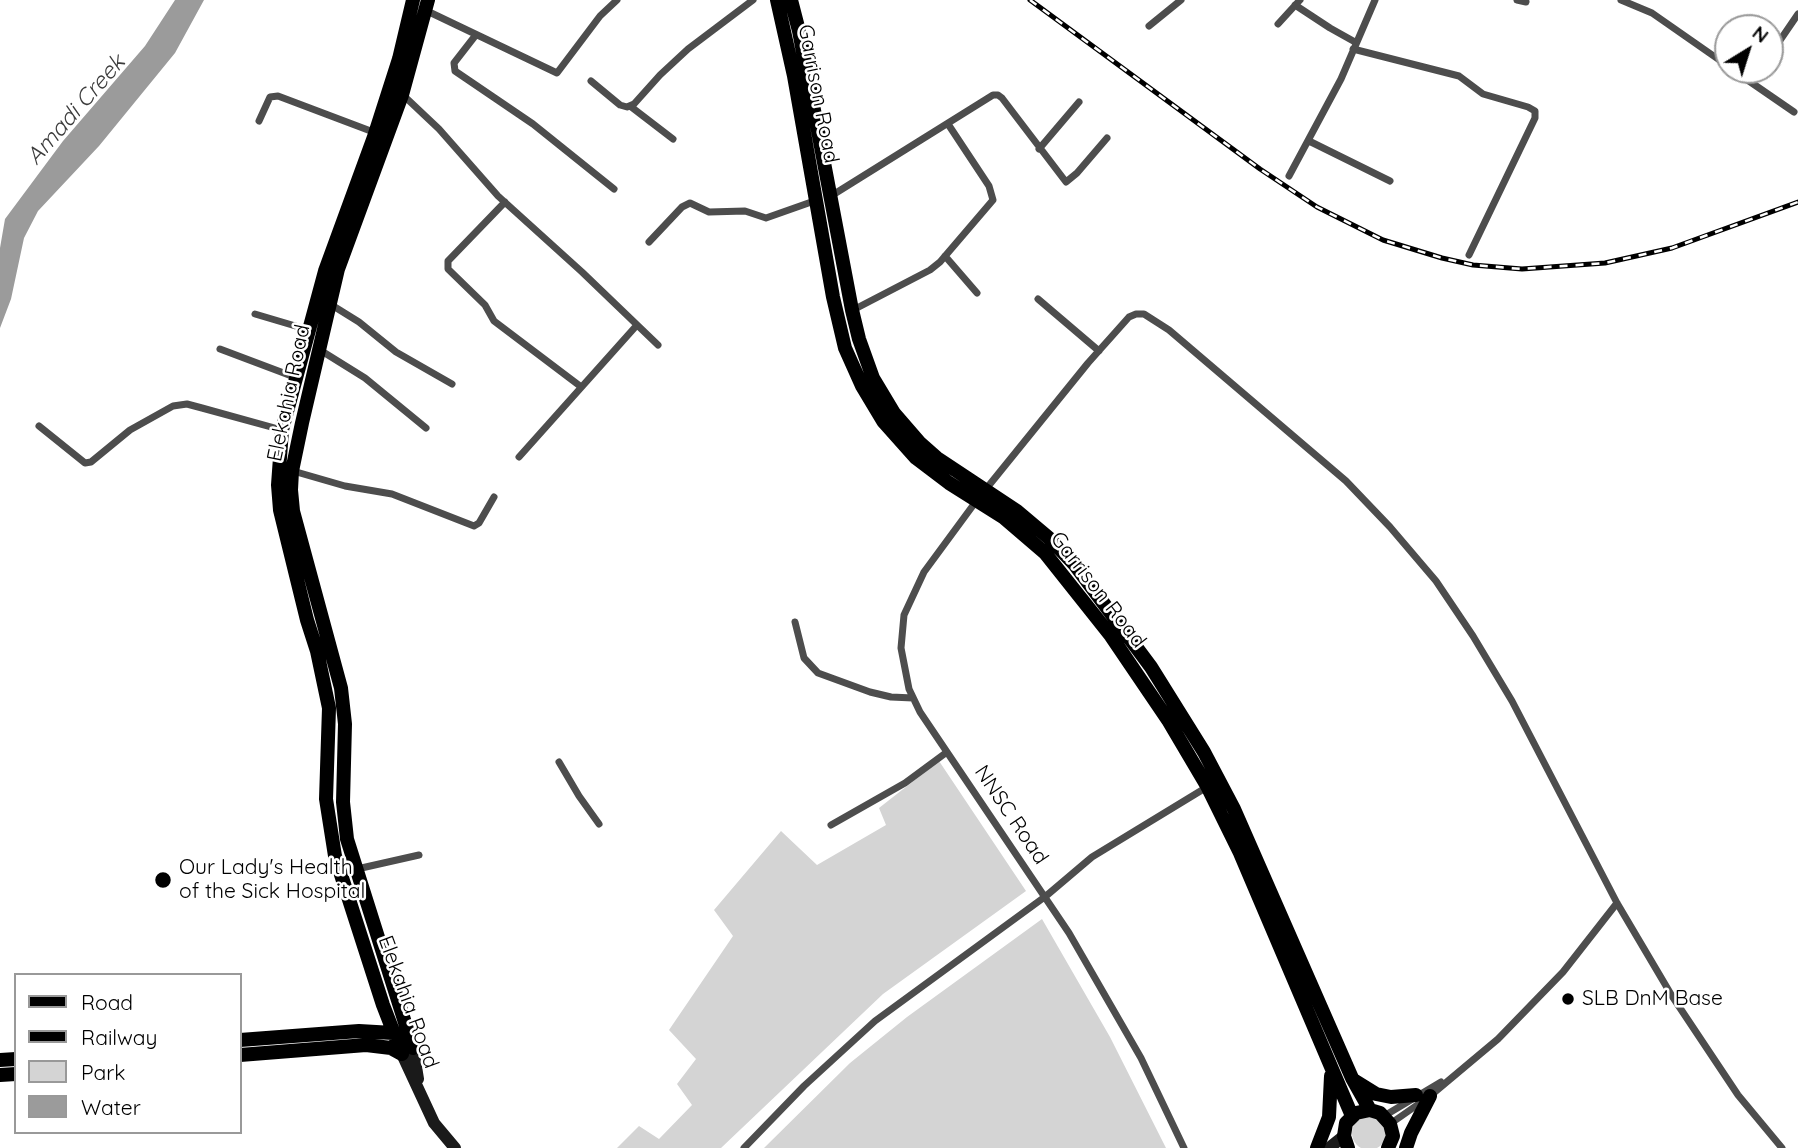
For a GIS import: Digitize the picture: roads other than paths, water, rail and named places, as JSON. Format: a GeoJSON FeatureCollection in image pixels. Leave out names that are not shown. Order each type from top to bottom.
{"type":"FeatureCollection","features":[{"type":"Feature","properties":{"kind":"main road","name":"Elekahia Road"},"geometry":{"type":"LineString","coordinates":[[407,1051],[393,1033],[335,856],[326,799],[328,708],[317,651],[280,510],[278,485],[282,430],[325,271],[376,133],[413,0]]}},
{"type":"Feature","properties":{"kind":"main road","name":"Garrison Road"},"geometry":{"type":"LineString","coordinates":[[777,0],[859,340],[873,378],[894,413],[920,443],[1045,552],[1111,636],[1168,720],[1207,786],[1245,863],[1352,1116]]}},
{"type":"Feature","properties":{"kind":"main road","name":"Garrison Road"},"geometry":{"type":"LineString","coordinates":[[791,0],[799,31],[839,321],[845,348],[862,386],[883,421],[910,451],[949,483],[981,494],[1035,525],[1075,565],[1151,667],[1185,721],[1234,809],[1352,1078],[1381,1117]]}},
{"type":"Feature","properties":{"kind":"main road","name":"Elekahia Road"},"geometry":{"type":"LineString","coordinates":[[407,1051],[402,1013],[347,839],[342,802],[345,724],[341,688],[293,512],[292,471],[338,269],[402,95],[426,5]]}},
{"type":"Feature","properties":{"kind":"main road"},"geometry":{"type":"LineString","coordinates":[[359,1031],[376,1021],[383,1005]]}},
{"type":"Feature","properties":{"kind":"main road"},"geometry":{"type":"LineString","coordinates":[[366,1045],[393,1033],[402,1013]]}},
{"type":"Feature","properties":{"kind":"main road"},"geometry":{"type":"LineString","coordinates":[[242,1041],[359,1031],[393,1033]]}},
{"type":"Feature","properties":{"kind":"main road"},"geometry":{"type":"LineString","coordinates":[[242,1055],[366,1045],[407,1051]]}},
{"type":"Feature","properties":{"kind":"main road"},"geometry":{"type":"LineString","coordinates":[[1317,1148],[1329,1116],[1331,1068]]}},
{"type":"Feature","properties":{"kind":"main road"},"geometry":{"type":"LineString","coordinates":[[1352,1078],[1376,1094],[1391,1097],[1423,1095],[1406,1148]]}},
{"type":"Feature","properties":{"kind":"main road"},"geometry":{"type":"LineString","coordinates":[[1346,1142],[1344,1128],[1352,1116],[1360,1111],[1381,1117],[1392,1136],[1388,1148]]}},
{"type":"Feature","properties":{"kind":"street"},"geometry":{"type":"LineString","coordinates":[[426,5],[475,36],[557,74],[600,16],[617,0]]}},
{"type":"Feature","properties":{"kind":"street"},"geometry":{"type":"LineString","coordinates":[[630,106],[688,49],[753,0]]}},
{"type":"Feature","properties":{"kind":"street"},"geometry":{"type":"LineString","coordinates":[[1149,26],[1181,0]]}},
{"type":"Feature","properties":{"kind":"street"},"geometry":{"type":"LineString","coordinates":[[1289,176],[1341,79],[1375,0]]}},
{"type":"Feature","properties":{"kind":"street"},"geometry":{"type":"LineString","coordinates":[[1517,0],[1526,2]]}},
{"type":"Feature","properties":{"kind":"street"},"geometry":{"type":"LineString","coordinates":[[1620,0],[1652,13],[1714,56]]}},
{"type":"Feature","properties":{"kind":"street"},"geometry":{"type":"LineString","coordinates":[[1278,24],[1297,3],[1354,45],[1459,76],[1483,94],[1535,111],[1535,118],[1469,255]]}},
{"type":"Feature","properties":{"kind":"street"},"geometry":{"type":"LineString","coordinates":[[1784,34],[1798,14]]}},
{"type":"Feature","properties":{"kind":"street"},"geometry":{"type":"LineString","coordinates":[[475,36],[454,63],[455,71],[533,124],[614,189]]}},
{"type":"Feature","properties":{"kind":"street"},"geometry":{"type":"LineString","coordinates":[[591,81],[620,105],[630,106],[673,139]]}},
{"type":"Feature","properties":{"kind":"street"},"geometry":{"type":"LineString","coordinates":[[1755,84],[1794,112]]}},
{"type":"Feature","properties":{"kind":"street"},"geometry":{"type":"LineString","coordinates":[[402,95],[439,129],[505,202],[658,345]]}},
{"type":"Feature","properties":{"kind":"street"},"geometry":{"type":"LineString","coordinates":[[649,242],[682,207],[690,203],[709,212],[745,211],[766,218],[823,198],[993,95],[999,95],[1062,180],[1068,182],[1107,138]]}},
{"type":"Feature","properties":{"kind":"street"},"geometry":{"type":"LineString","coordinates":[[259,121],[268,100],[278,96],[376,133]]}},
{"type":"Feature","properties":{"kind":"street"},"geometry":{"type":"LineString","coordinates":[[1039,149],[1079,102]]}},
{"type":"Feature","properties":{"kind":"street"},"geometry":{"type":"LineString","coordinates":[[852,310],[930,270],[946,256],[993,200],[989,186],[948,124]]}},
{"type":"Feature","properties":{"kind":"street"},"geometry":{"type":"LineString","coordinates":[[1309,141],[1390,181]]}},
{"type":"Feature","properties":{"kind":"street"},"geometry":{"type":"LineString","coordinates":[[505,202],[448,261],[448,269],[485,305],[494,321],[580,386]]}},
{"type":"Feature","properties":{"kind":"street"},"geometry":{"type":"LineString","coordinates":[[946,256],[977,293]]}},
{"type":"Feature","properties":{"kind":"street"},"geometry":{"type":"LineString","coordinates":[[1038,299],[1098,351]]}},
{"type":"Feature","properties":{"kind":"street"},"geometry":{"type":"LineString","coordinates":[[330,304],[359,322],[397,352],[453,384]]}},
{"type":"Feature","properties":{"kind":"street"},"geometry":{"type":"LineString","coordinates":[[255,314],[309,330]]}},
{"type":"Feature","properties":{"kind":"street","name":"NNSC Road"},"geometry":{"type":"LineString","coordinates":[[1184,1148],[1141,1058],[1046,896],[920,712],[913,698],[901,655],[904,615],[924,572],[981,494],[1129,317],[1144,314],[1154,319],[1321,458],[1361,496],[1436,580],[1474,636],[1512,701],[1617,903]]}},
{"type":"Feature","properties":{"kind":"street"},"geometry":{"type":"LineString","coordinates":[[519,457],[637,325]]}},
{"type":"Feature","properties":{"kind":"street"},"geometry":{"type":"LineString","coordinates":[[220,349],[297,378]]}},
{"type":"Feature","properties":{"kind":"street"},"geometry":{"type":"LineString","coordinates":[[319,350],[365,378],[426,428]]}},
{"type":"Feature","properties":{"kind":"street"},"geometry":{"type":"LineString","coordinates":[[39,426],[85,463],[130,430],[173,406],[187,404],[282,430]]}},
{"type":"Feature","properties":{"kind":"street"},"geometry":{"type":"LineString","coordinates":[[292,471],[345,486],[393,494],[474,526],[479,523],[494,497]]}},
{"type":"Feature","properties":{"kind":"street"},"geometry":{"type":"LineString","coordinates":[[796,622],[804,658],[818,673],[870,692],[913,698]]}},
{"type":"Feature","properties":{"kind":"street"},"geometry":{"type":"LineString","coordinates":[[831,825],[905,783],[947,752]]}},
{"type":"Feature","properties":{"kind":"street"},"geometry":{"type":"LineString","coordinates":[[559,762],[599,824]]}},
{"type":"Feature","properties":{"kind":"street"},"geometry":{"type":"LineString","coordinates":[[744,1148],[804,1086],[875,1021],[1046,896],[1092,857],[1207,786]]}},
{"type":"Feature","properties":{"kind":"street"},"geometry":{"type":"LineString","coordinates":[[356,869],[419,855]]}},
{"type":"Feature","properties":{"kind":"street"},"geometry":{"type":"LineString","coordinates":[[1381,1117],[1448,1079],[1498,1039],[1543,995],[1617,903],[1700,1039],[1738,1095],[1782,1148]]}},
{"type":"Feature","properties":{"kind":"street","name":"Elekahia Road"},"geometry":{"type":"LineString","coordinates":[[407,1051],[419,1090],[434,1123],[455,1148]]}},
{"type":"Feature","properties":{"kind":"street"},"geometry":{"type":"LineString","coordinates":[[1381,1117],[1448,1079]]}},
{"type":"Feature","properties":{"kind":"street"},"geometry":{"type":"LineString","coordinates":[[1329,1148],[1346,1142]]}},
{"type":"Feature","properties":{"kind":"water"},"geometry":{"type":"Polygon","coordinates":[[[175,0],[204,0],[175,53],[99,146],[38,211],[24,238],[11,299],[0,328],[0,248],[5,219],[63,141],[145,46],[175,0]]]}},
{"type":"Feature","properties":{"kind":"railway"},"geometry":{"type":"LineString","coordinates":[[1030,0],[1260,169],[1317,207],[1383,240],[1442,258],[1473,265],[1522,269],[1605,263],[1672,248],[1798,202]]}},
{"type":"Feature","properties":{"kind":"place","name":"Our Lady's Health of the Sick Hospital"},"geometry":{"type":"Point","coordinates":[163,880]}},
{"type":"Feature","properties":{"kind":"place","name":"SLB DnM Base"},"geometry":{"type":"Point","coordinates":[1568,999]}},
{"type":"Feature","properties":{"kind":"water label","name":"Amadi Creek"},"geometry":{"type":"Point","coordinates":[76,110]}}]}
